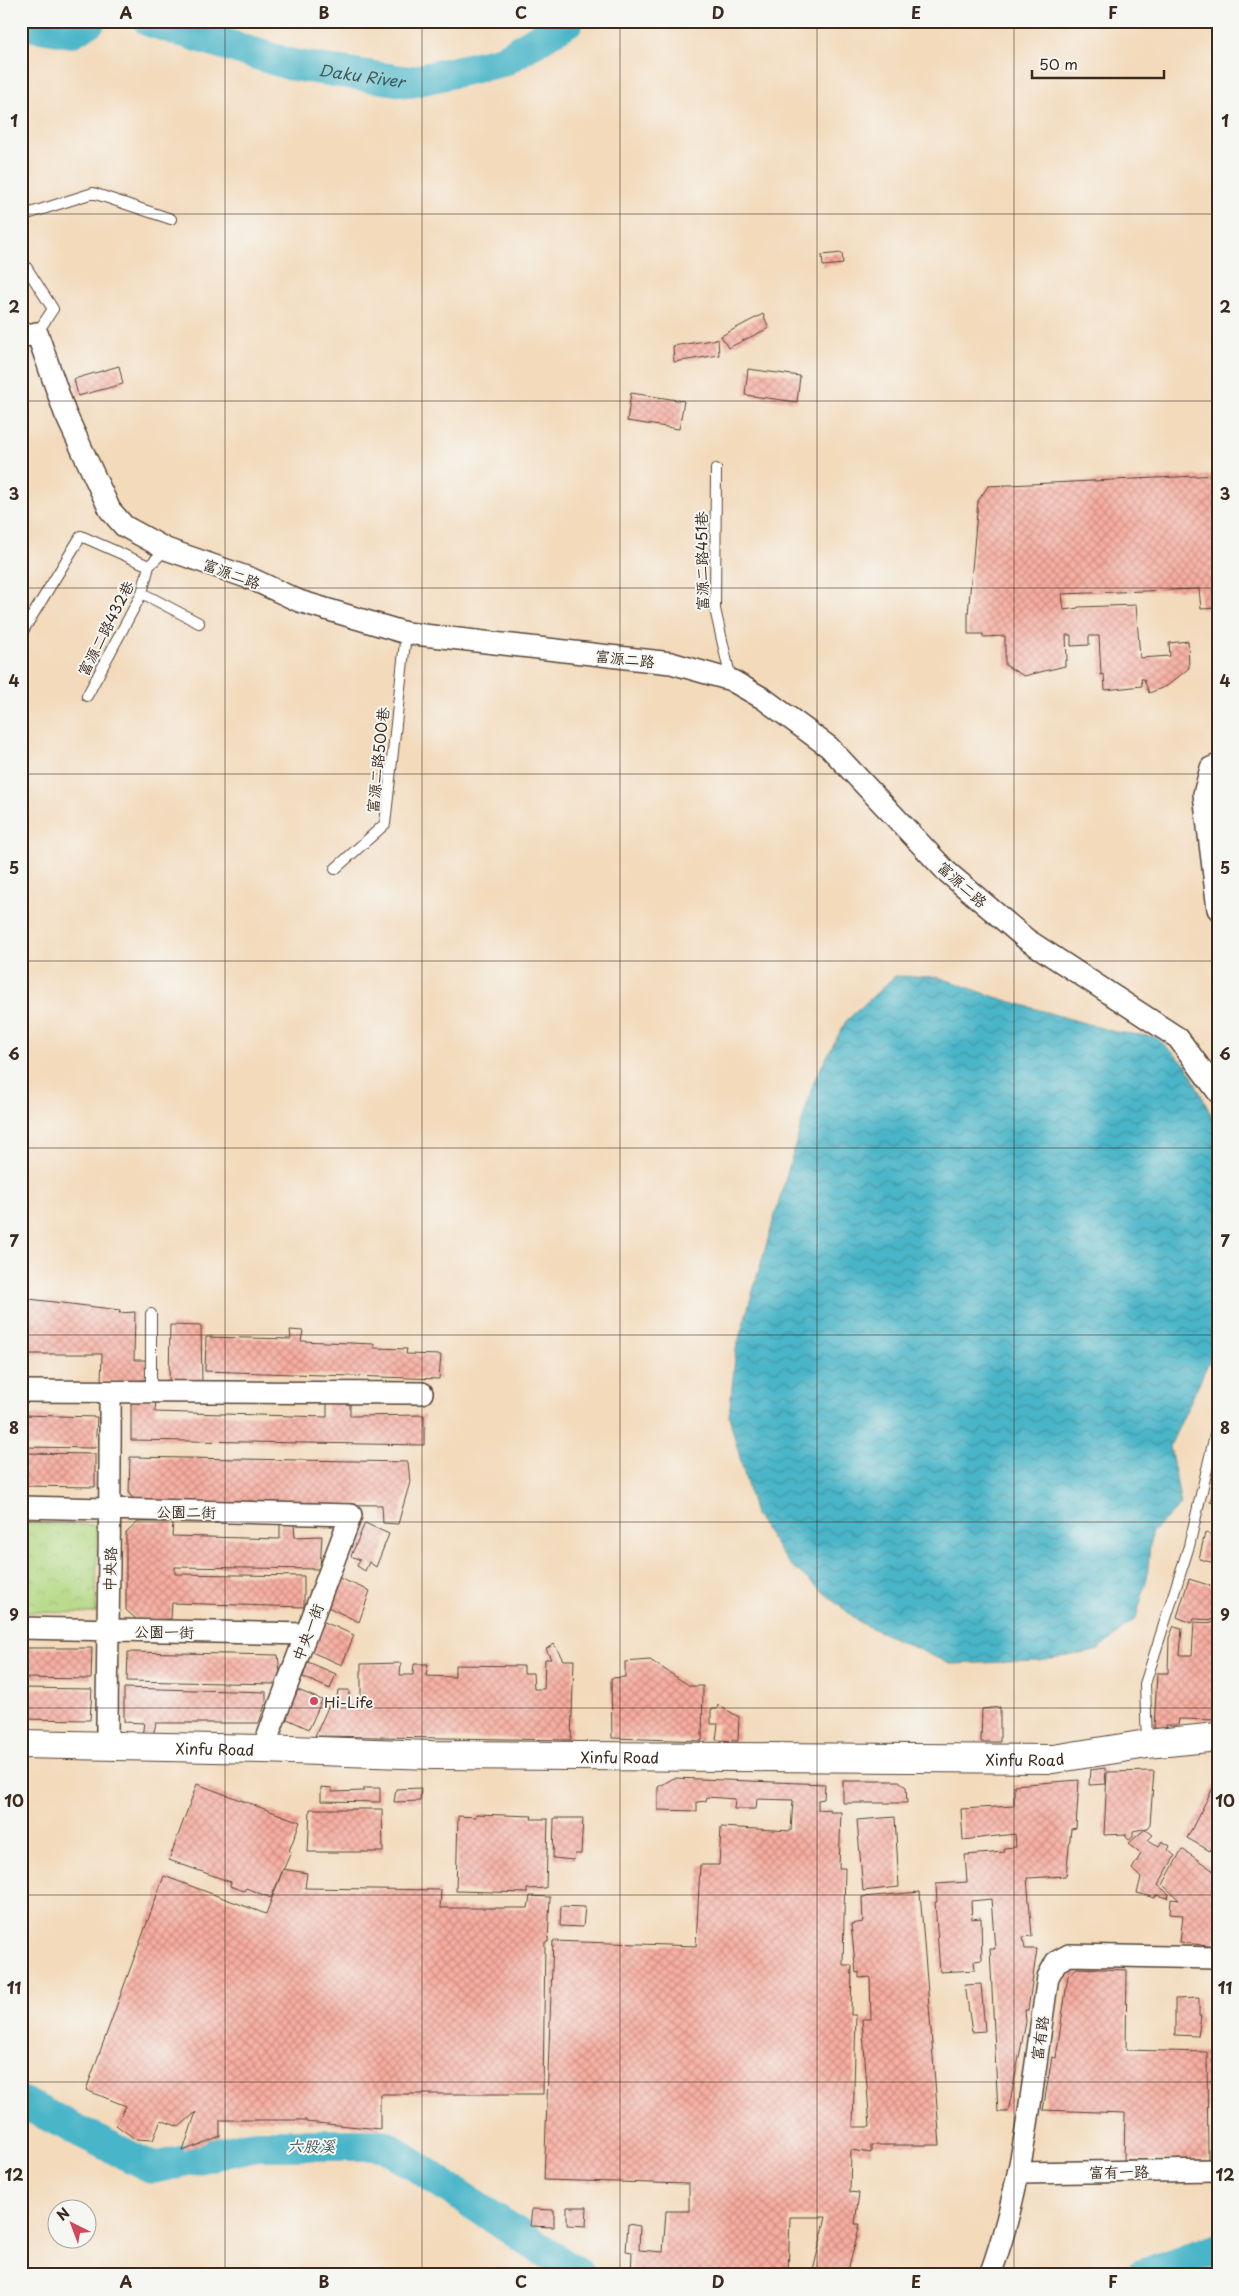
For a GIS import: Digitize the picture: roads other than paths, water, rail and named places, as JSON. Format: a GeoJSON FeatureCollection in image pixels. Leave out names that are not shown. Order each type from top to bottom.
{"type":"FeatureCollection","features":[{"type":"Feature","properties":{"kind":"street","name":"富源二路"},"geometry":{"type":"LineString","coordinates":[[29,335],[110,510],[124,526],[166,549],[252,579],[299,601],[406,633],[671,663],[732,680],[764,699],[829,747],[946,871],[1026,939],[1178,1038],[1218,1092]]}},
{"type":"Feature","properties":{"kind":"street"},"geometry":{"type":"LineString","coordinates":[[1218,765],[1211,768],[1204,794],[1218,909]]}},
{"type":"Feature","properties":{"kind":"street"},"geometry":{"type":"LineString","coordinates":[[21,1391],[110,1393],[422,1393]]}},
{"type":"Feature","properties":{"kind":"street","name":"中央路"},"geometry":{"type":"LineString","coordinates":[[108,1746],[107,1630],[111,1509],[110,1393]]}},
{"type":"Feature","properties":{"kind":"street","name":"公園二街"},"geometry":{"type":"LineString","coordinates":[[21,1507],[351,1514]]}},
{"type":"Feature","properties":{"kind":"street","name":"中央一街"},"geometry":{"type":"LineString","coordinates":[[263,1749],[351,1514]]}},
{"type":"Feature","properties":{"kind":"street","name":"公園一街"},"geometry":{"type":"LineString","coordinates":[[21,1628],[306,1634]]}},
{"type":"Feature","properties":{"kind":"street","name":"Xinfu Road"},"geometry":{"type":"LineString","coordinates":[[21,1744],[263,1749],[432,1756],[1053,1759],[1147,1744],[1218,1737]]}},
{"type":"Feature","properties":{"kind":"street","name":"富有路"},"geometry":{"type":"LineString","coordinates":[[990,2275],[1005,2233],[1019,2172],[1048,1977],[1056,1962],[1068,1955],[1218,1958]]}},
{"type":"Feature","properties":{"kind":"street","name":"富有一路"},"geometry":{"type":"LineString","coordinates":[[1019,2172],[1218,2170]]}},
{"type":"Feature","properties":{"kind":"lane"},"geometry":{"type":"LineString","coordinates":[[21,216],[93,193],[172,219]]}},
{"type":"Feature","properties":{"kind":"lane"},"geometry":{"type":"LineString","coordinates":[[21,259],[53,309],[29,335]]}},
{"type":"Feature","properties":{"kind":"lane","name":"富源二路451巷"},"geometry":{"type":"LineString","coordinates":[[716,469],[715,609],[732,680]]}},
{"type":"Feature","properties":{"kind":"lane"},"geometry":{"type":"LineString","coordinates":[[21,634],[81,536],[149,566],[166,549]]}},
{"type":"Feature","properties":{"kind":"lane","name":"富源二路432巷"},"geometry":{"type":"LineString","coordinates":[[87,696],[142,593],[149,566]]}},
{"type":"Feature","properties":{"kind":"lane"},"geometry":{"type":"LineString","coordinates":[[142,593],[199,623]]}},
{"type":"Feature","properties":{"kind":"lane","name":"富源二路500巷"},"geometry":{"type":"LineString","coordinates":[[335,869],[385,824],[406,633]]}},
{"type":"Feature","properties":{"kind":"lane"},"geometry":{"type":"LineString","coordinates":[[151,1314],[151,1393]]}},
{"type":"Feature","properties":{"kind":"lane"},"geometry":{"type":"LineString","coordinates":[[1147,1744],[1144,1684],[1189,1546],[1218,1422]]}},
{"type":"Feature","properties":{"kind":"water"},"geometry":{"type":"Polygon","coordinates":[[[895,976],[938,977],[995,997],[1115,1032],[1156,1037],[1187,1066],[1218,1129],[1218,1342],[1170,1446],[1181,1505],[1151,1533],[1147,1578],[1136,1618],[1097,1651],[1040,1661],[950,1664],[861,1623],[788,1563],[755,1515],[729,1416],[736,1349],[814,1081],[846,1021],[895,976]]]}},
{"type":"Feature","properties":{"kind":"waterway","name":"Daku River"},"geometry":{"type":"LineString","coordinates":[[21,24],[71,32],[90,21]]}},
{"type":"Feature","properties":{"kind":"waterway","name":"Daku River"},"geometry":{"type":"LineString","coordinates":[[149,21],[292,65],[410,82],[503,61],[568,21]]}},
{"type":"Feature","properties":{"kind":"waterway","name":"六股溪"},"geometry":{"type":"LineString","coordinates":[[21,2102],[153,2168],[257,2145],[384,2145],[580,2275]]}},
{"type":"Feature","properties":{"kind":"waterway","name":"六股溪"},"geometry":{"type":"LineString","coordinates":[[1141,2275],[1218,2248]]}},
{"type":"Feature","properties":{"kind":"place","name":"Hi-Life"},"geometry":{"type":"Point","coordinates":[314,1701]}}]}
